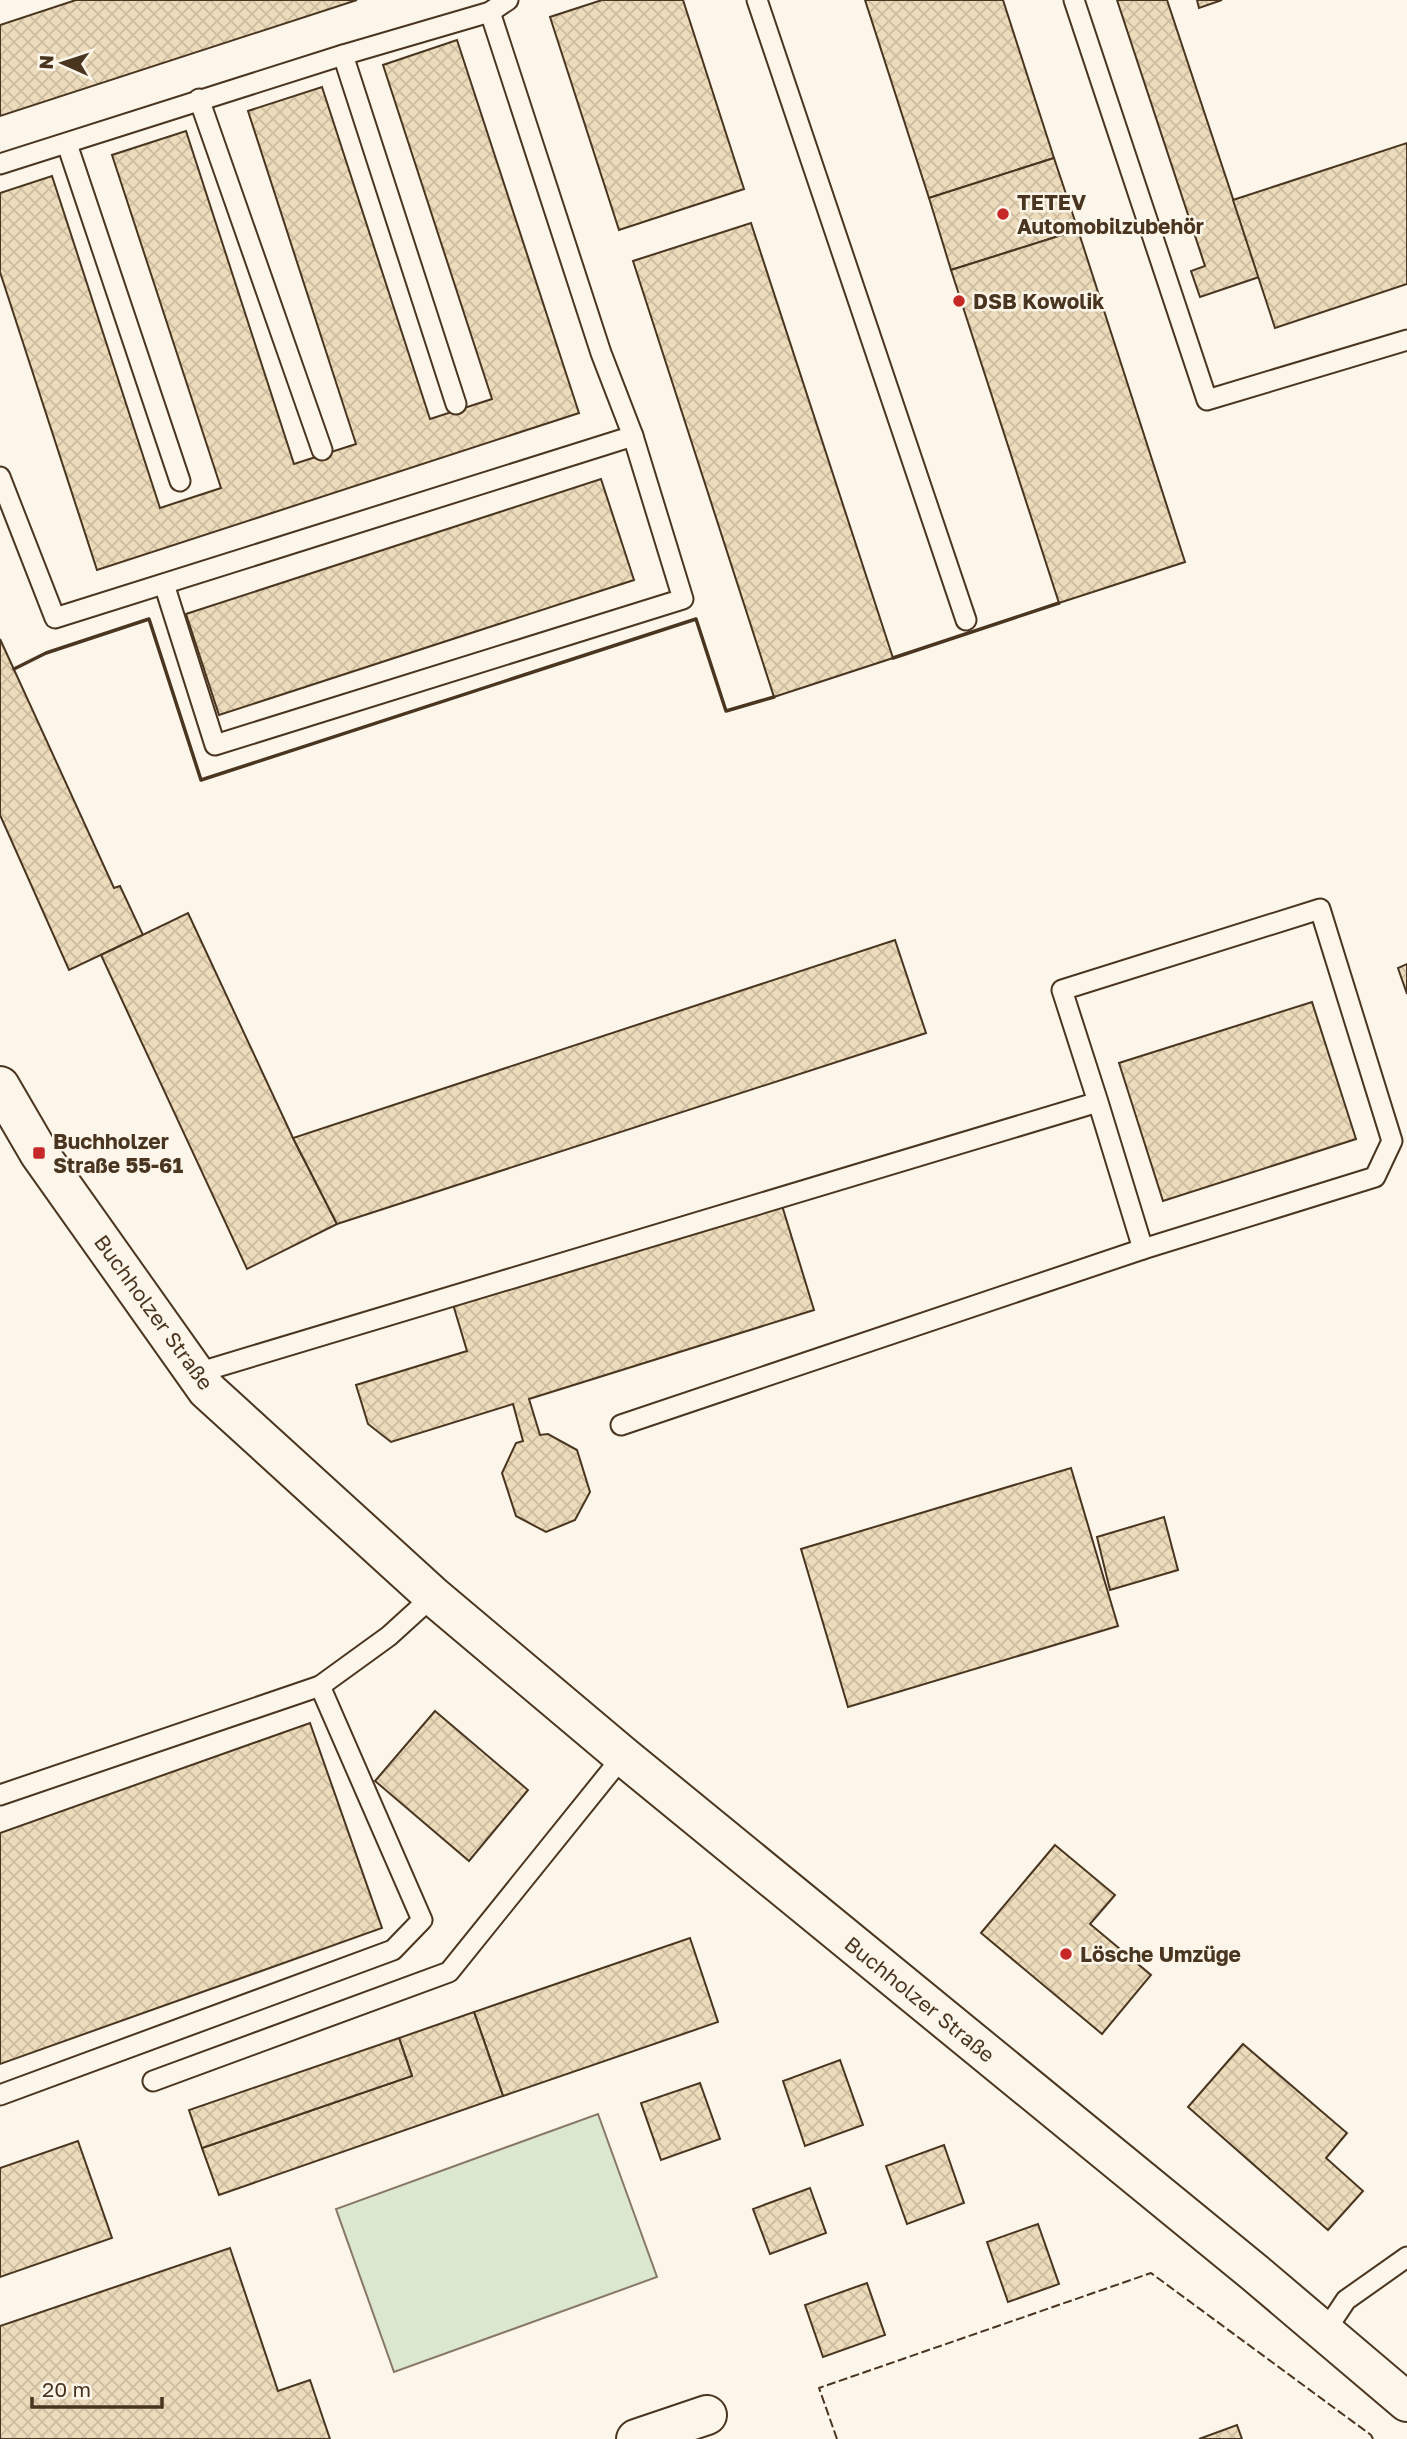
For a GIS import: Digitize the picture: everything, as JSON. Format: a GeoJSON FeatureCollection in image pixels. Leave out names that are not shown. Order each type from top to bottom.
{"type":"FeatureCollection","features":[{"type":"Feature","properties":{"kind":"street","name":"Buchholzer Straße"},"geometry":{"type":"LineString","coordinates":[[0,1086],[39,1153],[207,1390],[433,1596],[622,1756],[1255,2273],[1407,2402]]}},
{"type":"Feature","properties":{"kind":"street"},"geometry":{"type":"LineString","coordinates":[[659,2435],[706,2415]]}},
{"type":"Feature","properties":{"kind":"lane"},"geometry":{"type":"LineString","coordinates":[[0,164],[199,99],[490,12],[508,0]]}},
{"type":"Feature","properties":{"kind":"lane"},"geometry":{"type":"LineString","coordinates":[[757,0],[966,620]]}},
{"type":"Feature","properties":{"kind":"lane"},"geometry":{"type":"LineString","coordinates":[[1074,0],[1207,400],[1407,340]]}},
{"type":"Feature","properties":{"kind":"lane"},"geometry":{"type":"LineString","coordinates":[[164,584],[215,745],[683,598],[633,436],[596,340],[490,12]]}},
{"type":"Feature","properties":{"kind":"lane"},"geometry":{"type":"LineString","coordinates":[[343,55],[456,404]]}},
{"type":"Feature","properties":{"kind":"lane"},"geometry":{"type":"LineString","coordinates":[[199,99],[322,450]]}},
{"type":"Feature","properties":{"kind":"lane"},"geometry":{"type":"LineString","coordinates":[[67,144],[180,481]]}},
{"type":"Feature","properties":{"kind":"lane"},"geometry":{"type":"LineString","coordinates":[[0,478],[55,618],[633,436]]}},
{"type":"Feature","properties":{"kind":"lane"},"geometry":{"type":"LineString","coordinates":[[621,1425],[1143,1249],[1375,1177],[1392,1141],[1320,909],[1062,990],[1143,1249]]}},
{"type":"Feature","properties":{"kind":"lane"},"geometry":{"type":"LineString","coordinates":[[197,1373],[1098,1102]]}},
{"type":"Feature","properties":{"kind":"lane"},"geometry":{"type":"LineString","coordinates":[[0,1795],[320,1686],[389,1636],[433,1596]]}},
{"type":"Feature","properties":{"kind":"lane"},"geometry":{"type":"LineString","coordinates":[[0,2095],[393,1950],[422,1920],[320,1686]]}},
{"type":"Feature","properties":{"kind":"lane"},"geometry":{"type":"LineString","coordinates":[[153,2081],[449,1972],[622,1756]]}},
{"type":"Feature","properties":{"kind":"lane"},"geometry":{"type":"LineString","coordinates":[[1324,2333],[1346,2300],[1407,2257]]}},
{"type":"Feature","properties":{"kind":"green space"},"geometry":{"type":"Polygon","coordinates":[[[598,2114],[657,2277],[394,2372],[336,2209],[598,2114]]]}},
{"type":"Feature","properties":{"kind":"building"},"geometry":{"type":"Polygon","coordinates":[[[76,0],[357,0],[0,116],[0,25],[76,0]]]}},
{"type":"Feature","properties":{"kind":"building"},"geometry":{"type":"Polygon","coordinates":[[[602,0],[683,0],[744,189],[619,230],[550,17],[602,0]]]}},
{"type":"Feature","properties":{"kind":"building"},"geometry":{"type":"Polygon","coordinates":[[[865,0],[1003,0],[1054,158],[929,198],[865,0]]]}},
{"type":"Feature","properties":{"kind":"building"},"geometry":{"type":"Polygon","coordinates":[[[1117,0],[1167,0],[1259,277],[1200,297],[1191,271],[1205,266],[1117,0]]]}},
{"type":"Feature","properties":{"kind":"building"},"geometry":{"type":"Polygon","coordinates":[[[1197,0],[1222,0],[1199,8],[1197,0]]]}},
{"type":"Feature","properties":{"kind":"building"},"geometry":{"type":"Polygon","coordinates":[[[457,40],[579,413],[97,570],[0,272],[0,193],[52,176],[160,508],[221,488],[112,155],[186,131],[294,464],[356,444],[248,111],[322,87],[430,419],[492,399],[383,65],[457,40]]]}},
{"type":"Feature","properties":{"kind":"building"},"geometry":{"type":"Polygon","coordinates":[[[1407,143],[1407,284],[1275,328],[1233,200],[1407,143]]]}},
{"type":"Feature","properties":{"kind":"building","name":"TETEV Automobilzubehör"},"geometry":{"type":"Polygon","coordinates":[[[1054,158],[1078,230],[951,270],[929,198],[1054,158]]]}},
{"type":"Feature","properties":{"kind":"building"},"geometry":{"type":"Polygon","coordinates":[[[751,223],[893,658],[774,697],[633,261],[751,223]]]}},
{"type":"Feature","properties":{"kind":"building"},"geometry":{"type":"Polygon","coordinates":[[[1078,230],[1185,562],[1059,603],[951,270],[1078,230]]]}},
{"type":"Feature","properties":{"kind":"building"},"geometry":{"type":"Polygon","coordinates":[[[601,479],[634,580],[219,715],[186,614],[601,479]]]}},
{"type":"Feature","properties":{"kind":"building"},"geometry":{"type":"Polygon","coordinates":[[[0,639],[114,888],[120,886],[143,935],[69,970],[0,815],[0,639]]]}},
{"type":"Feature","properties":{"kind":"building"},"geometry":{"type":"Polygon","coordinates":[[[188,913],[293,1138],[337,1224],[247,1269],[101,955],[188,913]]]}},
{"type":"Feature","properties":{"kind":"building"},"geometry":{"type":"Polygon","coordinates":[[[895,940],[926,1033],[337,1224],[293,1138],[895,940]]]}},
{"type":"Feature","properties":{"kind":"building"},"geometry":{"type":"Polygon","coordinates":[[[1407,964],[1407,994],[1398,968],[1407,964]]]}},
{"type":"Feature","properties":{"kind":"building"},"geometry":{"type":"Polygon","coordinates":[[[1312,1002],[1356,1139],[1163,1201],[1119,1063],[1312,1002]]]}},
{"type":"Feature","properties":{"kind":"building"},"geometry":{"type":"Polygon","coordinates":[[[780,1199],[814,1310],[529,1399],[540,1435],[548,1434],[577,1450],[590,1492],[575,1520],[546,1532],[516,1516],[502,1473],[516,1443],[523,1441],[513,1404],[391,1442],[368,1424],[356,1385],[467,1351],[452,1301],[780,1199]]]}},
{"type":"Feature","properties":{"kind":"building"},"geometry":{"type":"Polygon","coordinates":[[[1071,1468],[1118,1626],[848,1707],[801,1549],[1071,1468]]]}},
{"type":"Feature","properties":{"kind":"building"},"geometry":{"type":"Polygon","coordinates":[[[1164,1517],[1178,1570],[1110,1590],[1097,1537],[1164,1517]]]}},
{"type":"Feature","properties":{"kind":"building"},"geometry":{"type":"Polygon","coordinates":[[[435,1711],[528,1790],[469,1861],[375,1781],[435,1711]]]}},
{"type":"Feature","properties":{"kind":"building"},"geometry":{"type":"Polygon","coordinates":[[[310,1723],[382,1928],[0,2064],[0,1833],[310,1723]]]}},
{"type":"Feature","properties":{"kind":"building","name":"Lösche Umzüge"},"geometry":{"type":"Polygon","coordinates":[[[1055,1845],[1115,1895],[1090,1924],[1151,1975],[1102,2034],[981,1933],[1055,1845]]]}},
{"type":"Feature","properties":{"kind":"building"},"geometry":{"type":"Polygon","coordinates":[[[690,1938],[718,2022],[503,2096],[474,2012],[690,1938]]]}},
{"type":"Feature","properties":{"kind":"building"},"geometry":{"type":"Polygon","coordinates":[[[474,2012],[503,2096],[219,2195],[202,2148],[412,2076],[399,2038],[474,2012]]]}},
{"type":"Feature","properties":{"kind":"building"},"geometry":{"type":"Polygon","coordinates":[[[399,2038],[412,2076],[202,2148],[189,2110],[399,2038]]]}},
{"type":"Feature","properties":{"kind":"building"},"geometry":{"type":"Polygon","coordinates":[[[1243,2044],[1347,2133],[1326,2158],[1363,2191],[1328,2230],[1188,2107],[1243,2044]]]}},
{"type":"Feature","properties":{"kind":"building"},"geometry":{"type":"Polygon","coordinates":[[[840,2060],[863,2125],[805,2146],[783,2081],[840,2060]]]}},
{"type":"Feature","properties":{"kind":"building"},"geometry":{"type":"Polygon","coordinates":[[[700,2083],[720,2139],[661,2160],[641,2103],[700,2083]]]}},
{"type":"Feature","properties":{"kind":"building"},"geometry":{"type":"Polygon","coordinates":[[[78,2141],[112,2238],[0,2277],[0,2168],[78,2141]]]}},
{"type":"Feature","properties":{"kind":"building"},"geometry":{"type":"Polygon","coordinates":[[[944,2145],[964,2203],[907,2224],[886,2166],[944,2145]]]}},
{"type":"Feature","properties":{"kind":"building"},"geometry":{"type":"Polygon","coordinates":[[[810,2188],[826,2233],[770,2254],[753,2209],[810,2188]]]}},
{"type":"Feature","properties":{"kind":"building"},"geometry":{"type":"Polygon","coordinates":[[[1038,2224],[1059,2284],[1008,2302],[987,2242],[1038,2224]]]}},
{"type":"Feature","properties":{"kind":"building"},"geometry":{"type":"Polygon","coordinates":[[[230,2248],[278,2391],[310,2380],[330,2439],[0,2439],[0,2326],[230,2248]]]}},
{"type":"Feature","properties":{"kind":"building"},"geometry":{"type":"Polygon","coordinates":[[[867,2283],[885,2335],[823,2357],[805,2305],[867,2283]]]}},
{"type":"Feature","properties":{"kind":"building"},"geometry":{"type":"Polygon","coordinates":[[[1237,2425],[1242,2439],[1199,2439],[1237,2425]]]}},
{"type":"Feature","properties":{"kind":"fence"},"geometry":{"type":"LineString","coordinates":[[837,2439],[819,2388],[1151,2273],[1373,2439]]}},
{"type":"Feature","properties":{"kind":"wall"},"geometry":{"type":"LineString","coordinates":[[893,658],[1059,603]]}},
{"type":"Feature","properties":{"kind":"wall"},"geometry":{"type":"LineString","coordinates":[[14,669],[46,653],[149,619],[201,780],[696,619],[726,711],[774,697]]}},
{"type":"Feature","properties":{"kind":"place","name":"TETEV Automobilzubehör"},"geometry":{"type":"Point","coordinates":[1003,214]}},
{"type":"Feature","properties":{"kind":"place","name":"DSB Kowolik"},"geometry":{"type":"Point","coordinates":[959,301]}},
{"type":"Feature","properties":{"kind":"place","name":"Buchholzer Straße 55-61"},"geometry":{"type":"Point","coordinates":[39,1153]}},
{"type":"Feature","properties":{"kind":"place","name":"Lösche Umzüge"},"geometry":{"type":"Point","coordinates":[1066,1954]}}]}
